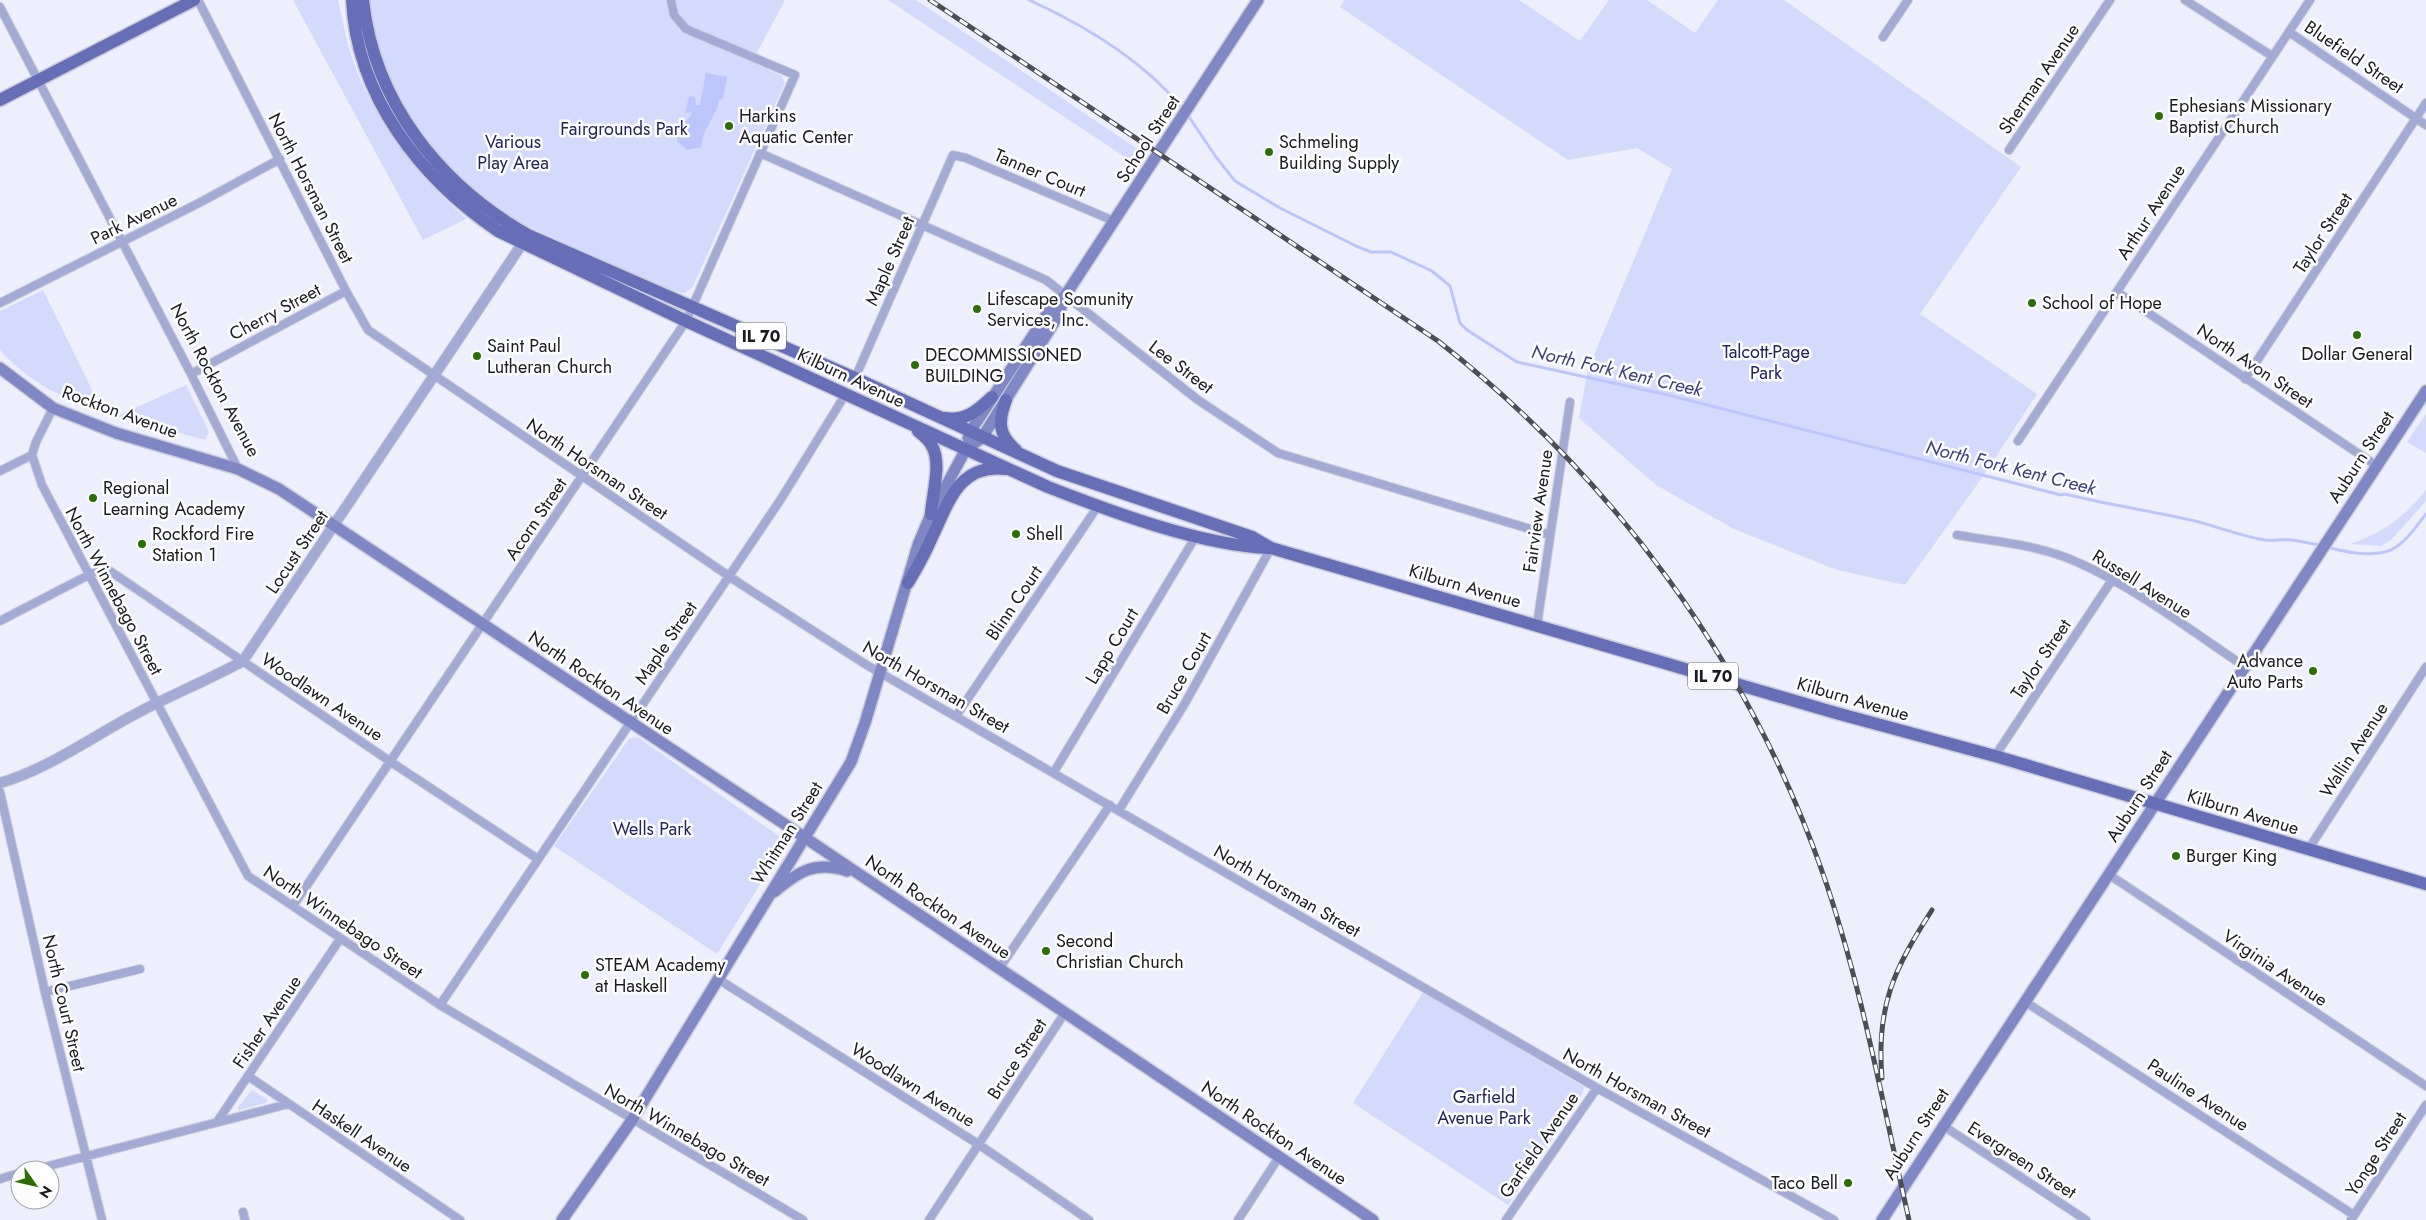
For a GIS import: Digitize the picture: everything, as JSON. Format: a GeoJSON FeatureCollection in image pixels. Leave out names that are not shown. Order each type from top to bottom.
{"type":"FeatureCollection","features":[{"type":"Feature","properties":{"kind":"main road"},"geometry":{"type":"LineString","coordinates":[[0,100],[194,0]]}},
{"type":"Feature","properties":{"kind":"main road"},"geometry":{"type":"LineString","coordinates":[[343,0],[358,48]]}},
{"type":"Feature","properties":{"kind":"main road","name":"Kilburn Avenue"},"geometry":{"type":"LineString","coordinates":[[352,0],[358,48],[379,99],[394,127],[416,158],[443,188],[473,214],[686,321],[1010,470],[1098,506],[1196,536],[1251,547],[1271,548],[1836,713],[1994,756],[2426,884]]}},
{"type":"Feature","properties":{"kind":"main road","name":"Kilburn Avenue"},"geometry":{"type":"LineString","coordinates":[[362,0],[368,34],[378,65],[397,109],[417,141],[462,189],[525,240],[693,306],[1057,471],[1252,537],[1271,548]]}},
{"type":"Feature","properties":{"kind":"main road","name":"School Street"},"geometry":{"type":"LineString","coordinates":[[982,438],[1058,316],[1065,296],[1198,95],[1258,0]]}},
{"type":"Feature","properties":{"kind":"main road","name":"School Street"},"geometry":{"type":"LineString","coordinates":[[966,449],[970,432],[992,397],[1051,308],[1065,296]]}},
{"type":"Feature","properties":{"kind":"main road","name":"Rockton Avenue"},"geometry":{"type":"LineString","coordinates":[[0,368],[53,408],[116,433],[238,469]]}},
{"type":"Feature","properties":{"kind":"main road","name":"Auburn Street"},"geometry":{"type":"LineString","coordinates":[[1882,1220],[2024,1000],[2426,391]]}},
{"type":"Feature","properties":{"kind":"main road"},"geometry":{"type":"LineString","coordinates":[[935,416],[950,419],[966,417],[976,412],[992,397]]}},
{"type":"Feature","properties":{"kind":"main road"},"geometry":{"type":"LineString","coordinates":[[1006,400],[1000,420],[1002,432],[1011,446],[1022,455]]}},
{"type":"Feature","properties":{"kind":"main road"},"geometry":{"type":"LineString","coordinates":[[911,424],[928,440],[935,453],[936,470],[930,514]]}},
{"type":"Feature","properties":{"kind":"main road","name":"Whitman Street"},"geometry":{"type":"LineString","coordinates":[[562,1220],[632,1120],[851,762],[908,584],[918,545],[930,514],[966,449],[982,438]]}},
{"type":"Feature","properties":{"kind":"main road","name":"North Rockton Avenue"},"geometry":{"type":"LineString","coordinates":[[238,469],[279,489],[335,525],[629,724],[804,837],[1064,1014],[1373,1220]]}},
{"type":"Feature","properties":{"kind":"main road"},"geometry":{"type":"LineString","coordinates":[[908,584],[959,484],[982,470],[1010,470]]}},
{"type":"Feature","properties":{"kind":"main road"},"geometry":{"type":"LineString","coordinates":[[767,898],[789,879],[820,866],[830,865],[860,875]]}},
{"type":"Feature","properties":{"kind":"street","name":"North Horsman Street"},"geometry":{"type":"LineString","coordinates":[[198,0],[346,291],[368,330],[729,576],[879,673],[1054,772],[1597,1088],[1834,1220]]}},
{"type":"Feature","properties":{"kind":"street","name":"Acorn Street"},"geometry":{"type":"LineString","coordinates":[[293,906],[484,625],[686,321],[795,75],[686,29],[674,15],[671,0]]}},
{"type":"Feature","properties":{"kind":"street"},"geometry":{"type":"LineString","coordinates":[[1883,37],[1908,0]]}},
{"type":"Feature","properties":{"kind":"street","name":"Sherman Avenue"},"geometry":{"type":"LineString","coordinates":[[2009,150],[2110,0]]}},
{"type":"Feature","properties":{"kind":"street"},"geometry":{"type":"LineString","coordinates":[[2186,0],[2272,56]]}},
{"type":"Feature","properties":{"kind":"street","name":"Arthur Avenue"},"geometry":{"type":"LineString","coordinates":[[2018,441],[2310,0]]}},
{"type":"Feature","properties":{"kind":"street","name":"North Rockton Avenue"},"geometry":{"type":"LineString","coordinates":[[0,8],[191,374],[238,469]]}},
{"type":"Feature","properties":{"kind":"street","name":"Bluefield Street"},"geometry":{"type":"LineString","coordinates":[[2289,32],[2426,125]]}},
{"type":"Feature","properties":{"kind":"street","name":"Taylor Street"},"geometry":{"type":"LineString","coordinates":[[2245,379],[2426,103]]}},
{"type":"Feature","properties":{"kind":"street","name":"Lee Street"},"geometry":{"type":"LineString","coordinates":[[760,153],[1046,280],[1198,400],[1269,448],[1293,458],[1550,536]]}},
{"type":"Feature","properties":{"kind":"street","name":"Tanner Court"},"geometry":{"type":"LineString","coordinates":[[953,155],[997,170],[1114,221]]}},
{"type":"Feature","properties":{"kind":"street","name":"Maple Street"},"geometry":{"type":"LineString","coordinates":[[854,378],[953,155]]}},
{"type":"Feature","properties":{"kind":"street","name":"Park Avenue"},"geometry":{"type":"LineString","coordinates":[[0,303],[199,203],[280,159]]}},
{"type":"Feature","properties":{"kind":"street","name":"Locust Street"},"geometry":{"type":"LineString","coordinates":[[0,783],[76,748],[156,704],[243,661],[525,240]]}},
{"type":"Feature","properties":{"kind":"street","name":"Cherry Street"},"geometry":{"type":"LineString","coordinates":[[191,374],[346,291]]}},
{"type":"Feature","properties":{"kind":"street","name":"North Avon Street"},"geometry":{"type":"LineString","coordinates":[[2116,292],[2377,466]]}},
{"type":"Feature","properties":{"kind":"street","name":"Maple Street"},"geometry":{"type":"LineString","coordinates":[[440,1005],[729,576],[812,450],[845,395]]}},
{"type":"Feature","properties":{"kind":"street","name":"Fairview Avenue"},"geometry":{"type":"LineString","coordinates":[[1537,625],[1570,402]]}},
{"type":"Feature","properties":{"kind":"street"},"geometry":{"type":"LineString","coordinates":[[0,471],[32,456],[36,442],[53,408]]}},
{"type":"Feature","properties":{"kind":"street","name":"North Winnebago Street"},"geometry":{"type":"LineString","coordinates":[[32,456],[42,485],[248,876],[440,1005],[803,1220]]}},
{"type":"Feature","properties":{"kind":"street","name":"Blinn Court"},"geometry":{"type":"LineString","coordinates":[[956,716],[1098,506]]}},
{"type":"Feature","properties":{"kind":"street","name":"Russell Avenue"},"geometry":{"type":"LineString","coordinates":[[1957,535],[2030,546],[2078,562],[2112,580],[2244,666]]}},
{"type":"Feature","properties":{"kind":"street","name":"Lapp Court"},"geometry":{"type":"LineString","coordinates":[[1054,772],[1196,536]]}},
{"type":"Feature","properties":{"kind":"street","name":"Bruce Court"},"geometry":{"type":"LineString","coordinates":[[1119,810],[1184,705],[1271,548]]}},
{"type":"Feature","properties":{"kind":"street","name":"Woodlawn Avenue"},"geometry":{"type":"LineString","coordinates":[[90,574],[104,567],[391,762],[538,859]]}},
{"type":"Feature","properties":{"kind":"street"},"geometry":{"type":"LineString","coordinates":[[0,621],[90,574]]}},
{"type":"Feature","properties":{"kind":"street","name":"Taylor Street"},"geometry":{"type":"LineString","coordinates":[[1994,756],[2112,580]]}},
{"type":"Feature","properties":{"kind":"street","name":"Wallin Avenue"},"geometry":{"type":"LineString","coordinates":[[2308,850],[2426,667]]}},
{"type":"Feature","properties":{"kind":"street","name":"North Court Street"},"geometry":{"type":"LineString","coordinates":[[0,792],[45,992],[102,1220]]}},
{"type":"Feature","properties":{"kind":"street"},"geometry":{"type":"LineString","coordinates":[[999,969],[1110,805]]}},
{"type":"Feature","properties":{"kind":"street","name":"Virginia Avenue"},"geometry":{"type":"LineString","coordinates":[[2108,874],[2426,1086]]}},
{"type":"Feature","properties":{"kind":"street","name":"Fisher Avenue"},"geometry":{"type":"LineString","coordinates":[[218,1122],[340,939]]}},
{"type":"Feature","properties":{"kind":"street"},"geometry":{"type":"LineString","coordinates":[[45,992],[140,970]]}},
{"type":"Feature","properties":{"kind":"street","name":"Woodlawn Avenue"},"geometry":{"type":"LineString","coordinates":[[718,979],[978,1144],[1089,1220]]}},
{"type":"Feature","properties":{"kind":"street","name":"Pauline Avenue"},"geometry":{"type":"LineString","coordinates":[[2024,1000],[2352,1217]]}},
{"type":"Feature","properties":{"kind":"street","name":"Bruce Street"},"geometry":{"type":"LineString","coordinates":[[929,1220],[1064,1014]]}},
{"type":"Feature","properties":{"kind":"street","name":"Haskell Avenue"},"geometry":{"type":"LineString","coordinates":[[248,1076],[460,1220]]}},
{"type":"Feature","properties":{"kind":"street","name":"Garfield Avenue"},"geometry":{"type":"LineString","coordinates":[[1506,1220],[1597,1088]]}},
{"type":"Feature","properties":{"kind":"street"},"geometry":{"type":"LineString","coordinates":[[60,1163],[288,1104]]}},
{"type":"Feature","properties":{"kind":"street","name":"Yonge Street"},"geometry":{"type":"LineString","coordinates":[[2352,1217],[2426,1105]]}},
{"type":"Feature","properties":{"kind":"street","name":"Evergreen Street"},"geometry":{"type":"LineString","coordinates":[[1942,1126],[2086,1220]]}},
{"type":"Feature","properties":{"kind":"street"},"geometry":{"type":"LineString","coordinates":[[1238,1220],[1279,1157]]}},
{"type":"Feature","properties":{"kind":"green space"},"geometry":{"type":"Polygon","coordinates":[[[293,0],[338,0],[355,67],[379,116],[410,160],[466,219],[423,240],[293,0]]]}},
{"type":"Feature","properties":{"kind":"green space","name":"Fairgrounds Park"},"geometry":{"type":"Polygon","coordinates":[[[368,0],[785,0],[752,62],[782,76],[785,83],[692,288],[684,293],[672,291],[516,221],[461,178],[418,127],[401,99],[387,68],[376,35],[368,0]]]}},
{"type":"Feature","properties":{"kind":"green space"},"geometry":{"type":"Polygon","coordinates":[[[888,0],[916,0],[1142,152],[1134,163],[888,0]]]}},
{"type":"Feature","properties":{"kind":"green space","name":"Talcott-Page Park"},"geometry":{"type":"Polygon","coordinates":[[[1344,0],[1519,0],[1580,41],[1609,0],[1647,0],[1695,33],[1718,0],[1784,0],[2021,167],[1920,314],[2037,394],[1986,472],[1905,585],[1837,570],[1734,529],[1656,485],[1579,418],[1588,369],[1672,169],[1637,148],[1568,160],[1340,7],[1344,0]]]}},
{"type":"Feature","properties":{"kind":"green space"},"geometry":{"type":"Polygon","coordinates":[[[43,290],[104,414],[61,396],[35,380],[0,350],[0,311],[43,290]]]}},
{"type":"Feature","properties":{"kind":"green space"},"geometry":{"type":"Polygon","coordinates":[[[186,385],[209,432],[205,440],[117,416],[186,385]]]}},
{"type":"Feature","properties":{"kind":"green space"},"geometry":{"type":"Polygon","coordinates":[[[2426,414],[2426,453],[2407,442],[2426,414]]]}},
{"type":"Feature","properties":{"kind":"green space"},"geometry":{"type":"Polygon","coordinates":[[[2426,490],[2426,501],[2391,540],[2381,546],[2350,544],[2372,535],[2392,523],[2410,508],[2426,490]]]}},
{"type":"Feature","properties":{"kind":"green space","name":"Wells Park"},"geometry":{"type":"Polygon","coordinates":[[[639,738],[780,837],[782,849],[717,954],[554,846],[629,739],[639,738]]]}},
{"type":"Feature","properties":{"kind":"green space","name":"Garfield Avenue Park"},"geometry":{"type":"Polygon","coordinates":[[[1423,992],[1584,1087],[1582,1094],[1508,1205],[1353,1103],[1423,992]]]}},
{"type":"Feature","properties":{"kind":"green space"},"geometry":{"type":"Polygon","coordinates":[[[252,1090],[268,1100],[266,1103],[239,1110],[238,1107],[252,1090]]]}},
{"type":"Feature","properties":{"kind":"shaded area"},"geometry":{"type":"Polygon","coordinates":[[[706,73],[727,77],[723,99],[719,100],[715,113],[703,136],[702,147],[687,150],[677,141],[676,126],[686,121],[692,114],[691,112],[685,113],[689,96],[695,97],[696,105],[700,105],[706,73]]]}},
{"type":"Feature","properties":{"kind":"waterway","name":"North Fork Kent Creek"},"geometry":{"type":"LineString","coordinates":[[1029,0],[1092,33],[1132,60],[1167,91],[1183,109]]}},
{"type":"Feature","properties":{"kind":"waterway","name":"North Fork Kent Creek"},"geometry":{"type":"LineString","coordinates":[[1187,114],[1235,181],[1280,208],[1356,246],[1371,252],[1391,252],[1432,271],[1450,286],[1460,323],[1467,330],[1517,362],[1668,395],[2061,495],[2065,494],[2179,517],[2265,540],[2291,540],[2349,552],[2373,554],[2391,550],[2403,542],[2426,514]]}},
{"type":"Feature","properties":{"kind":"railway"},"geometry":{"type":"LineString","coordinates":[[930,0],[1438,341],[1502,394],[1561,452],[1617,514],[1668,579],[1714,647],[1755,719],[1791,794],[1822,871],[1848,956],[1860,1000],[1909,1220]]}},
{"type":"Feature","properties":{"kind":"railway"},"geometry":{"type":"LineString","coordinates":[[1882,1078],[1882,1030],[1890,989],[1907,951],[1932,910]]}},
{"type":"Feature","properties":{"kind":"place","name":"Ephesians Missionary Baptist Church"},"geometry":{"type":"Point","coordinates":[2159,116]}},
{"type":"Feature","properties":{"kind":"place","name":"Harkins Aquatic Center"},"geometry":{"type":"Point","coordinates":[729,126]}},
{"type":"Feature","properties":{"kind":"place","name":"Schmeling Building Supply"},"geometry":{"type":"Point","coordinates":[1269,152]}},
{"type":"Feature","properties":{"kind":"place","name":"School of Hope"},"geometry":{"type":"Point","coordinates":[2032,303]}},
{"type":"Feature","properties":{"kind":"place","name":"Lifescape Somunity Services, Inc."},"geometry":{"type":"Point","coordinates":[977,309]}},
{"type":"Feature","properties":{"kind":"place","name":"Dollar General"},"geometry":{"type":"Point","coordinates":[2357,335]}},
{"type":"Feature","properties":{"kind":"place","name":"Saint Paul Lutheran Church"},"geometry":{"type":"Point","coordinates":[477,356]}},
{"type":"Feature","properties":{"kind":"place","name":"DECOMMISSIONED BUILDING"},"geometry":{"type":"Point","coordinates":[915,365]}},
{"type":"Feature","properties":{"kind":"place","name":"Regional Learning Academy"},"geometry":{"type":"Point","coordinates":[93,498]}},
{"type":"Feature","properties":{"kind":"place","name":"Shell"},"geometry":{"type":"Point","coordinates":[1016,534]}},
{"type":"Feature","properties":{"kind":"place","name":"Rockford Fire Station 1"},"geometry":{"type":"Point","coordinates":[142,544]}},
{"type":"Feature","properties":{"kind":"place","name":"Advance Auto Parts"},"geometry":{"type":"Point","coordinates":[2313,671]}},
{"type":"Feature","properties":{"kind":"place","name":"Burger King"},"geometry":{"type":"Point","coordinates":[2176,856]}},
{"type":"Feature","properties":{"kind":"place","name":"Second Christian Church"},"geometry":{"type":"Point","coordinates":[1046,951]}},
{"type":"Feature","properties":{"kind":"place","name":"STEAM Academy at Haskell"},"geometry":{"type":"Point","coordinates":[585,975]}},
{"type":"Feature","properties":{"kind":"place","name":"Taco Bell"},"geometry":{"type":"Point","coordinates":[1848,1183]}},
{"type":"Feature","properties":{"kind":"park label","name":"Various Play Area"},"geometry":{"type":"Point","coordinates":[513,152]}}]}
